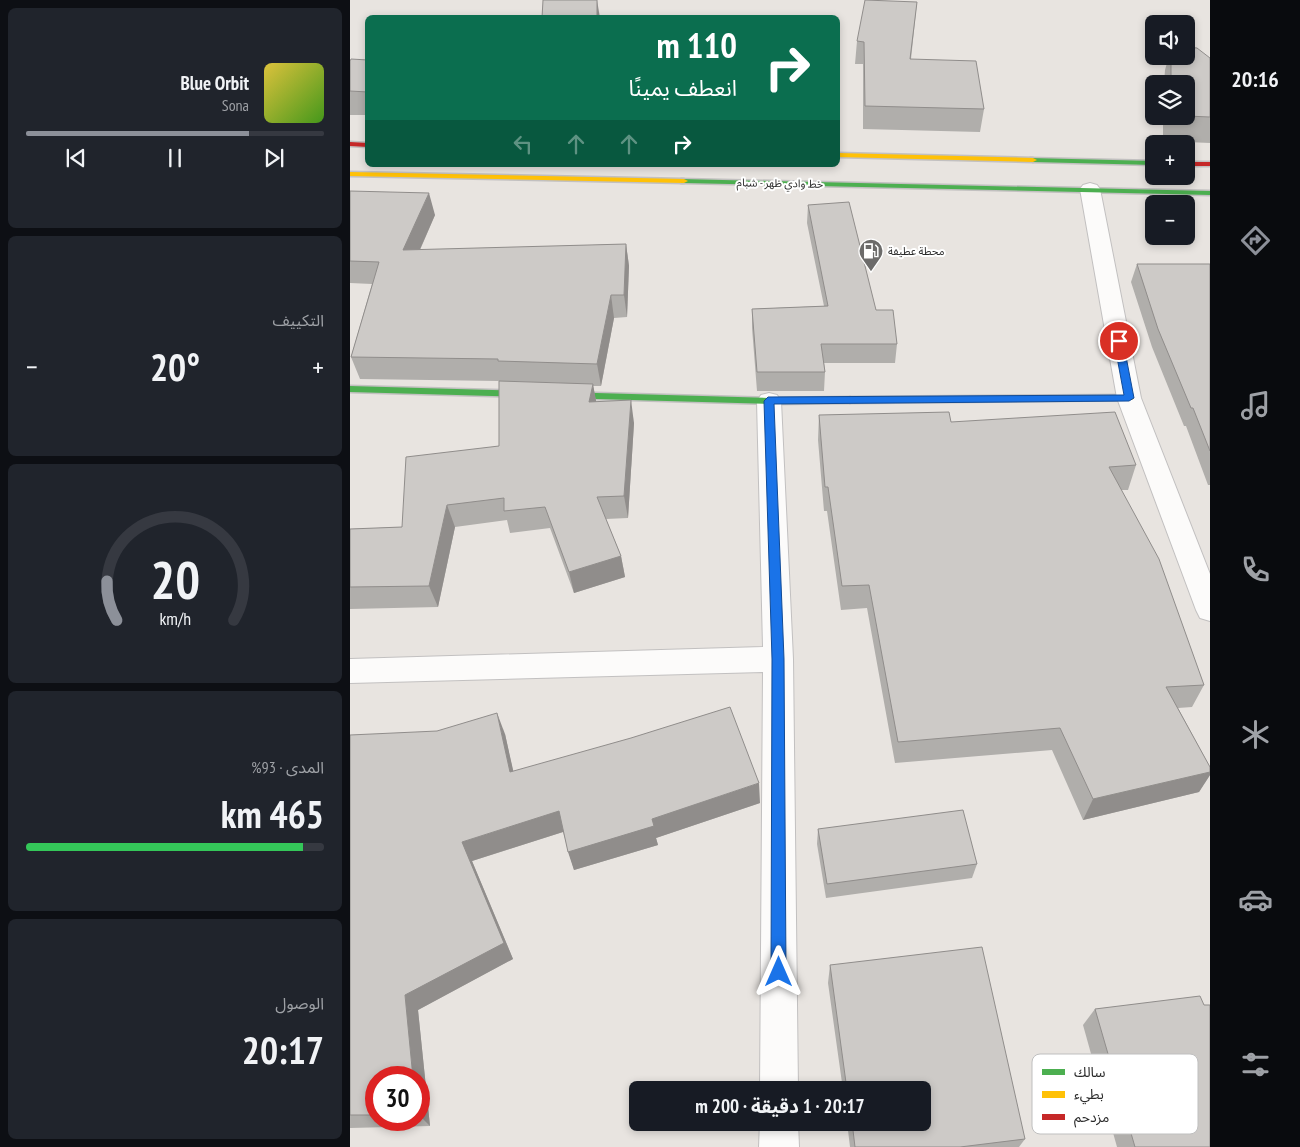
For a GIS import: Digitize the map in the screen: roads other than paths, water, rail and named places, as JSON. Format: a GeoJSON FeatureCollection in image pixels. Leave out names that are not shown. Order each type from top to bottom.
{"type":"FeatureCollection","features":[{"type":"Feature","properties":{"kind":"main road"},"geometry":{"type":"LineString","coordinates":[[350,144],[365,144]]}},
{"type":"Feature","properties":{"kind":"main road"},"geometry":{"type":"LineString","coordinates":[[840,155],[1145,163]]}},
{"type":"Feature","properties":{"kind":"main road"},"geometry":{"type":"LineString","coordinates":[[1195,164],[1210,164]]}},
{"type":"Feature","properties":{"kind":"main road","name":"خط وادي ظهر - شبام"},"geometry":{"type":"LineString","coordinates":[[350,174],[1210,193]]}},
{"type":"Feature","properties":{"kind":"main road"},"geometry":{"type":"LineString","coordinates":[[350,389],[768,401],[1129,398]]}},
{"type":"Feature","properties":{"kind":"street"},"geometry":{"type":"LineString","coordinates":[[1090,189],[1129,398],[1210,610]]}},
{"type":"Feature","properties":{"kind":"street"},"geometry":{"type":"LineString","coordinates":[[768,401],[778,659],[779,1081]]}},
{"type":"Feature","properties":{"kind":"street"},"geometry":{"type":"LineString","coordinates":[[350,671],[778,659]]}},
{"type":"Feature","properties":{"kind":"street"},"geometry":{"type":"LineString","coordinates":[[779,1131],[779,1147]]}},
{"type":"Feature","properties":{"kind":"place","name":"محطة عطيفة"},"geometry":{"type":"Point","coordinates":[871,272]}}]}
